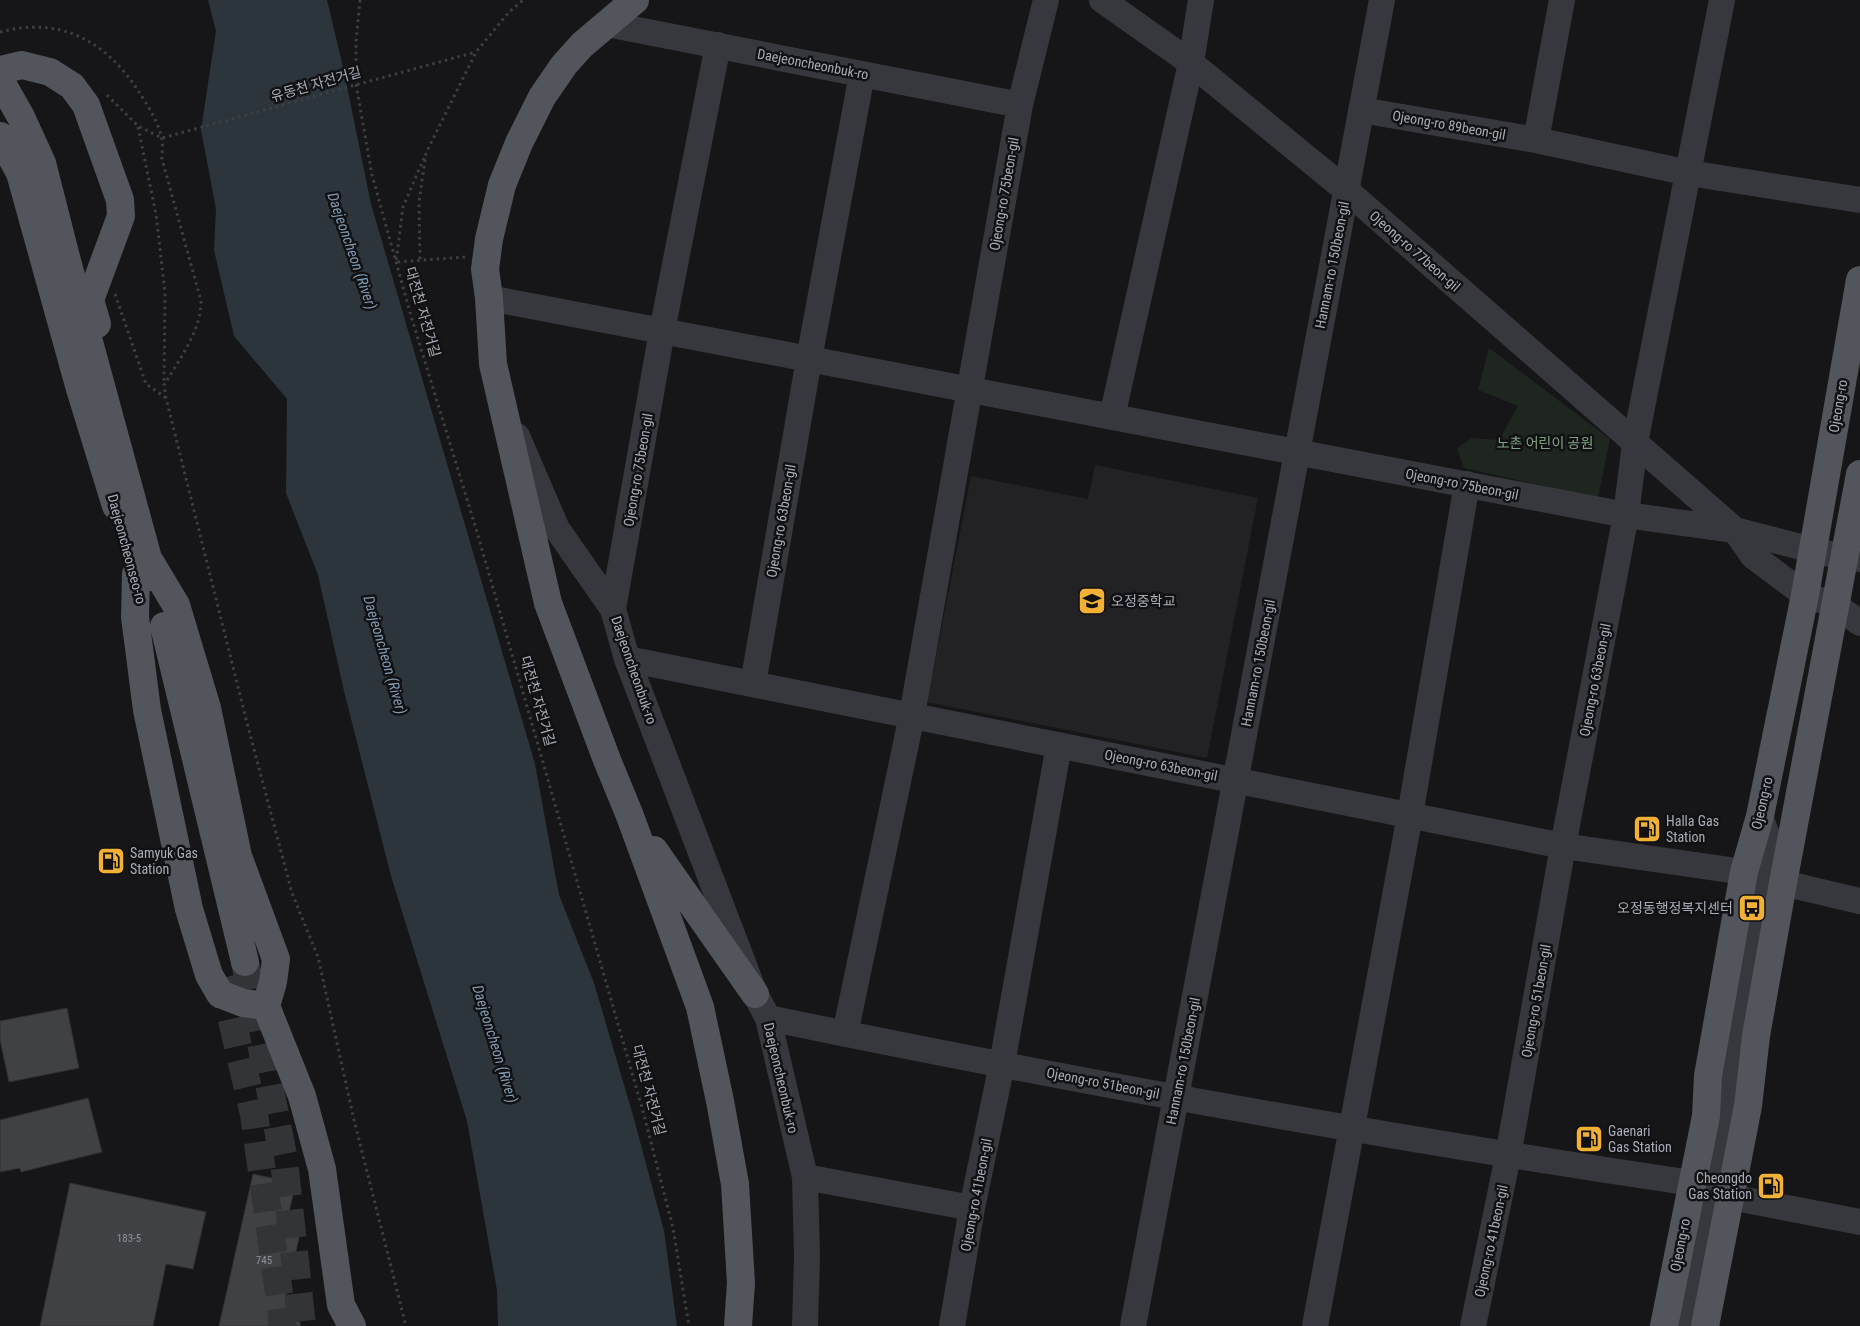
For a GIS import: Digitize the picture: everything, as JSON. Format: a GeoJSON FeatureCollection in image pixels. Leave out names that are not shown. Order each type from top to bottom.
{"type":"FeatureCollection","features":[{"type":"Feature","properties":{"kind":"main road","name":"Daejeoncheonbuk-ro"},"geometry":{"type":"LineString","coordinates":[[501,399],[493,364],[485,268],[489,239],[502,185],[519,143],[542,98],[564,65],[582,45],[635,0]]}},
{"type":"Feature","properties":{"kind":"main road"},"geometry":{"type":"LineString","coordinates":[[0,70],[22,65],[50,72],[72,86],[86,106],[120,200],[121,216],[90,300],[112,380],[112,425]]}},
{"type":"Feature","properties":{"kind":"main road"},"geometry":{"type":"LineString","coordinates":[[0,80],[21,117],[42,163],[112,425],[142,567],[135,617],[147,710],[189,909],[209,975],[220,994],[243,1003],[266,1006]]}},
{"type":"Feature","properties":{"kind":"main road","name":"Daejeoncheonseo-ro"},"geometry":{"type":"LineString","coordinates":[[0,136],[20,173],[80,389],[142,567],[233,967]]}},
{"type":"Feature","properties":{"kind":"main road"},"geometry":{"type":"LineString","coordinates":[[0,183],[4,182],[14,188],[30,210]]}},
{"type":"Feature","properties":{"kind":"main road","name":"Ojeong-ro"},"geometry":{"type":"LineString","coordinates":[[1664,1326],[1706,1116],[1708,1076],[1744,872],[1760,816],[1805,596],[1860,280]]}},
{"type":"Feature","properties":{"kind":"main road"},"geometry":{"type":"LineString","coordinates":[[501,399],[548,603],[630,816],[700,1007],[735,1184],[741,1283],[738,1326]]}},
{"type":"Feature","properties":{"kind":"main road"},"geometry":{"type":"LineString","coordinates":[[1705,1326],[1748,1106],[1756,1036],[1835,605],[1852,558],[1860,474]]}},
{"type":"Feature","properties":{"kind":"main road"},"geometry":{"type":"LineString","coordinates":[[142,567],[176,605],[207,708],[238,856],[276,959],[273,982],[266,1006],[302,1096],[322,1169],[342,1319]]}},
{"type":"Feature","properties":{"kind":"main road"},"geometry":{"type":"LineString","coordinates":[[630,816],[754,994]]}},
{"type":"Feature","properties":{"kind":"street","name":"Ojeong-ro 75beon-gil"},"geometry":{"type":"LineString","coordinates":[[969,390],[1020,105],[1046,0]]}},
{"type":"Feature","properties":{"kind":"street","name":"Ojeong-ro 77beon-gil"},"geometry":{"type":"LineString","coordinates":[[1102,0],[1192,63],[1346,190],[1735,530]]}},
{"type":"Feature","properties":{"kind":"street"},"geometry":{"type":"LineString","coordinates":[[1112,417],[1192,63],[1201,0]]}},
{"type":"Feature","properties":{"kind":"street","name":"Hannam-ro 150beon-gil"},"geometry":{"type":"LineString","coordinates":[[1133,1326],[1382,0]]}},
{"type":"Feature","properties":{"kind":"street"},"geometry":{"type":"LineString","coordinates":[[1536,140],[1562,0]]}},
{"type":"Feature","properties":{"kind":"street"},"geometry":{"type":"LineString","coordinates":[[1635,443],[1722,0]]}},
{"type":"Feature","properties":{"kind":"street","name":"Daejeoncheonbuk-ro"},"geometry":{"type":"LineString","coordinates":[[607,24],[1020,105]]}},
{"type":"Feature","properties":{"kind":"street","name":"Ojeong-ro 75beon-gil"},"geometry":{"type":"LineString","coordinates":[[613,610],[662,331],[718,46]]}},
{"type":"Feature","properties":{"kind":"street"},"geometry":{"type":"LineString","coordinates":[[810,359],[862,74]]}},
{"type":"Feature","properties":{"kind":"street","name":"Ojeong-ro 89beon-gil"},"geometry":{"type":"LineString","coordinates":[[1361,110],[1536,140],[1689,173],[1860,200]]}},
{"type":"Feature","properties":{"kind":"street","name":"Ojeong-ro 75beon-gil"},"geometry":{"type":"LineString","coordinates":[[489,298],[1626,515],[1735,530],[1852,558]]}},
{"type":"Feature","properties":{"kind":"street","name":"Ojeong-ro 63beon-gil"},"geometry":{"type":"LineString","coordinates":[[753,684],[810,359]]}},
{"type":"Feature","properties":{"kind":"street"},"geometry":{"type":"LineString","coordinates":[[845,1034],[912,715],[969,390]]}},
{"type":"Feature","properties":{"kind":"street","name":"Daejeoncheonbuk-ro"},"geometry":{"type":"LineString","coordinates":[[501,399],[557,529],[613,610],[628,659],[754,994],[768,1018],[805,1177],[807,1257],[805,1326]]}},
{"type":"Feature","properties":{"kind":"street","name":"Ojeong-ro 63beon-gil"},"geometry":{"type":"LineString","coordinates":[[1563,846],[1626,515],[1635,443]]}},
{"type":"Feature","properties":{"kind":"street"},"geometry":{"type":"LineString","coordinates":[[1315,1326],[1410,815],[1467,484]]}},
{"type":"Feature","properties":{"kind":"street"},"geometry":{"type":"LineString","coordinates":[[1735,530],[1753,556],[1805,596],[1835,605],[1860,623]]}},
{"type":"Feature","properties":{"kind":"street","name":"Ojeong-ro 63beon-gil"},"geometry":{"type":"LineString","coordinates":[[628,659],[1563,846],[1744,872]]}},
{"type":"Feature","properties":{"kind":"street"},"geometry":{"type":"LineString","coordinates":[[1002,1064],[1059,745]]}},
{"type":"Feature","properties":{"kind":"street"},"geometry":{"type":"LineString","coordinates":[[1706,1116],[1725,1072],[1747,982],[1772,849],[1760,816]]}},
{"type":"Feature","properties":{"kind":"street","name":"Ojeong-ro 51beon-gil"},"geometry":{"type":"LineString","coordinates":[[1508,1156],[1563,846]]}},
{"type":"Feature","properties":{"kind":"street"},"geometry":{"type":"LineString","coordinates":[[1784,883],[1860,901]]}},
{"type":"Feature","properties":{"kind":"street","name":"Ojeong-ro 51beon-gil"},"geometry":{"type":"LineString","coordinates":[[768,1018],[1176,1097],[1508,1156],[1692,1182]]}},
{"type":"Feature","properties":{"kind":"street"},"geometry":{"type":"LineString","coordinates":[[1687,1326],[1714,1164],[1726,1108],[1733,1080],[1756,1036]]}},
{"type":"Feature","properties":{"kind":"street","name":"Ojeong-ro 41beon-gil"},"geometry":{"type":"LineString","coordinates":[[952,1326],[972,1208],[1002,1064]]}},
{"type":"Feature","properties":{"kind":"street","name":"Ojeong-ro 41beon-gil"},"geometry":{"type":"LineString","coordinates":[[1473,1326],[1508,1156]]}},
{"type":"Feature","properties":{"kind":"street"},"geometry":{"type":"LineString","coordinates":[[805,1177],[972,1208]]}},
{"type":"Feature","properties":{"kind":"street"},"geometry":{"type":"LineString","coordinates":[[1730,1197],[1860,1222]]}},
{"type":"Feature","properties":{"kind":"path","name":"대전천 자전거길"},"geometry":{"type":"LineString","coordinates":[[360,0],[356,42],[356,84],[372,175],[502,618],[644,1115],[673,1228],[688,1326]]}},
{"type":"Feature","properties":{"kind":"path"},"geometry":{"type":"LineString","coordinates":[[442,258],[396,262],[403,207],[426,152],[476,52],[510,12],[523,0]]}},
{"type":"Feature","properties":{"kind":"path"},"geometry":{"type":"LineString","coordinates":[[0,32],[40,27],[61,30],[81,36],[112,57],[128,74],[147,105],[162,138],[162,159],[201,301],[201,315],[195,329],[184,353],[164,386]]}},
{"type":"Feature","properties":{"kind":"path","name":"유동천 자전거길"},"geometry":{"type":"LineString","coordinates":[[162,138],[476,52]]}},
{"type":"Feature","properties":{"kind":"path"},"geometry":{"type":"LineString","coordinates":[[138,126],[156,214],[165,293],[164,386],[166,398],[246,719],[290,883],[318,957],[354,1120],[406,1326]]}},
{"type":"Feature","properties":{"kind":"path"},"geometry":{"type":"LineString","coordinates":[[420,259],[419,202],[426,152]]}},
{"type":"Feature","properties":{"kind":"path"},"geometry":{"type":"LineString","coordinates":[[113,287],[146,384],[166,398]]}},
{"type":"Feature","properties":{"kind":"shaded area","name":"오정중학교"},"geometry":{"type":"Polygon","coordinates":[[[1095,465],[1258,498],[1207,758],[927,702],[971,476],[1088,499],[1095,465]]]}},
{"type":"Feature","properties":{"kind":"green space","name":"노촌 어린이 공원"},"geometry":{"type":"Polygon","coordinates":[[[1489,348],[1610,439],[1598,498],[1464,468],[1457,448],[1472,438],[1499,440],[1518,406],[1478,390],[1489,348]]]}},
{"type":"Feature","properties":{"kind":"water","name":"Daejeoncheon (River)"},"geometry":{"type":"Polygon","coordinates":[[[208,0],[327,0],[343,67],[371,204],[535,764],[559,895],[594,983],[634,1119],[664,1231],[677,1326],[498,1326],[497,1290],[467,1121],[391,876],[344,691],[318,575],[286,493],[287,399],[234,336],[214,250],[216,209],[201,130],[216,31],[208,0]]]}},
{"type":"Feature","properties":{"kind":"building"},"geometry":{"type":"Polygon","coordinates":[[[67,1008],[79,1068],[9,1082],[0,1040],[0,1021],[67,1008]]]}},
{"type":"Feature","properties":{"kind":"building"},"geometry":{"type":"Polygon","coordinates":[[[88,1098],[102,1152],[21,1172],[20,1168],[0,1172],[0,1120],[88,1098]]]}},
{"type":"Feature","properties":{"kind":"building"},"geometry":{"type":"Polygon","coordinates":[[[253,1174],[296,1183],[288,1216],[303,1220],[285,1300],[294,1304],[301,1326],[219,1326],[253,1174]]]}},
{"type":"Feature","properties":{"kind":"building"},"geometry":{"type":"Polygon","coordinates":[[[70,1183],[206,1212],[193,1269],[166,1264],[153,1326],[40,1326],[70,1183]]]}},
{"type":"Feature","properties":{"kind":"tunnel"},"geometry":{"type":"LineString","coordinates":[[245,962],[284,1160],[302,1326]]}},
{"type":"Feature","properties":{"kind":"tunnel"},"geometry":{"type":"LineString","coordinates":[[222,978],[254,1114],[282,1326]]}},
{"type":"Feature","properties":{"kind":"place","name":"오정중학교"},"geometry":{"type":"Point","coordinates":[1092,601]}},
{"type":"Feature","properties":{"kind":"place","name":"Halla Gas Station"},"geometry":{"type":"Point","coordinates":[1647,829]}},
{"type":"Feature","properties":{"kind":"place","name":"Samyuk Gas Station"},"geometry":{"type":"Point","coordinates":[111,861]}},
{"type":"Feature","properties":{"kind":"place","name":"오정동행정복지센터"},"geometry":{"type":"Point","coordinates":[1752,908]}},
{"type":"Feature","properties":{"kind":"place","name":"Gaenari Gas Station"},"geometry":{"type":"Point","coordinates":[1589,1139]}},
{"type":"Feature","properties":{"kind":"place","name":"Cheongdo Gas Station"},"geometry":{"type":"Point","coordinates":[1771,1186]}}]}
